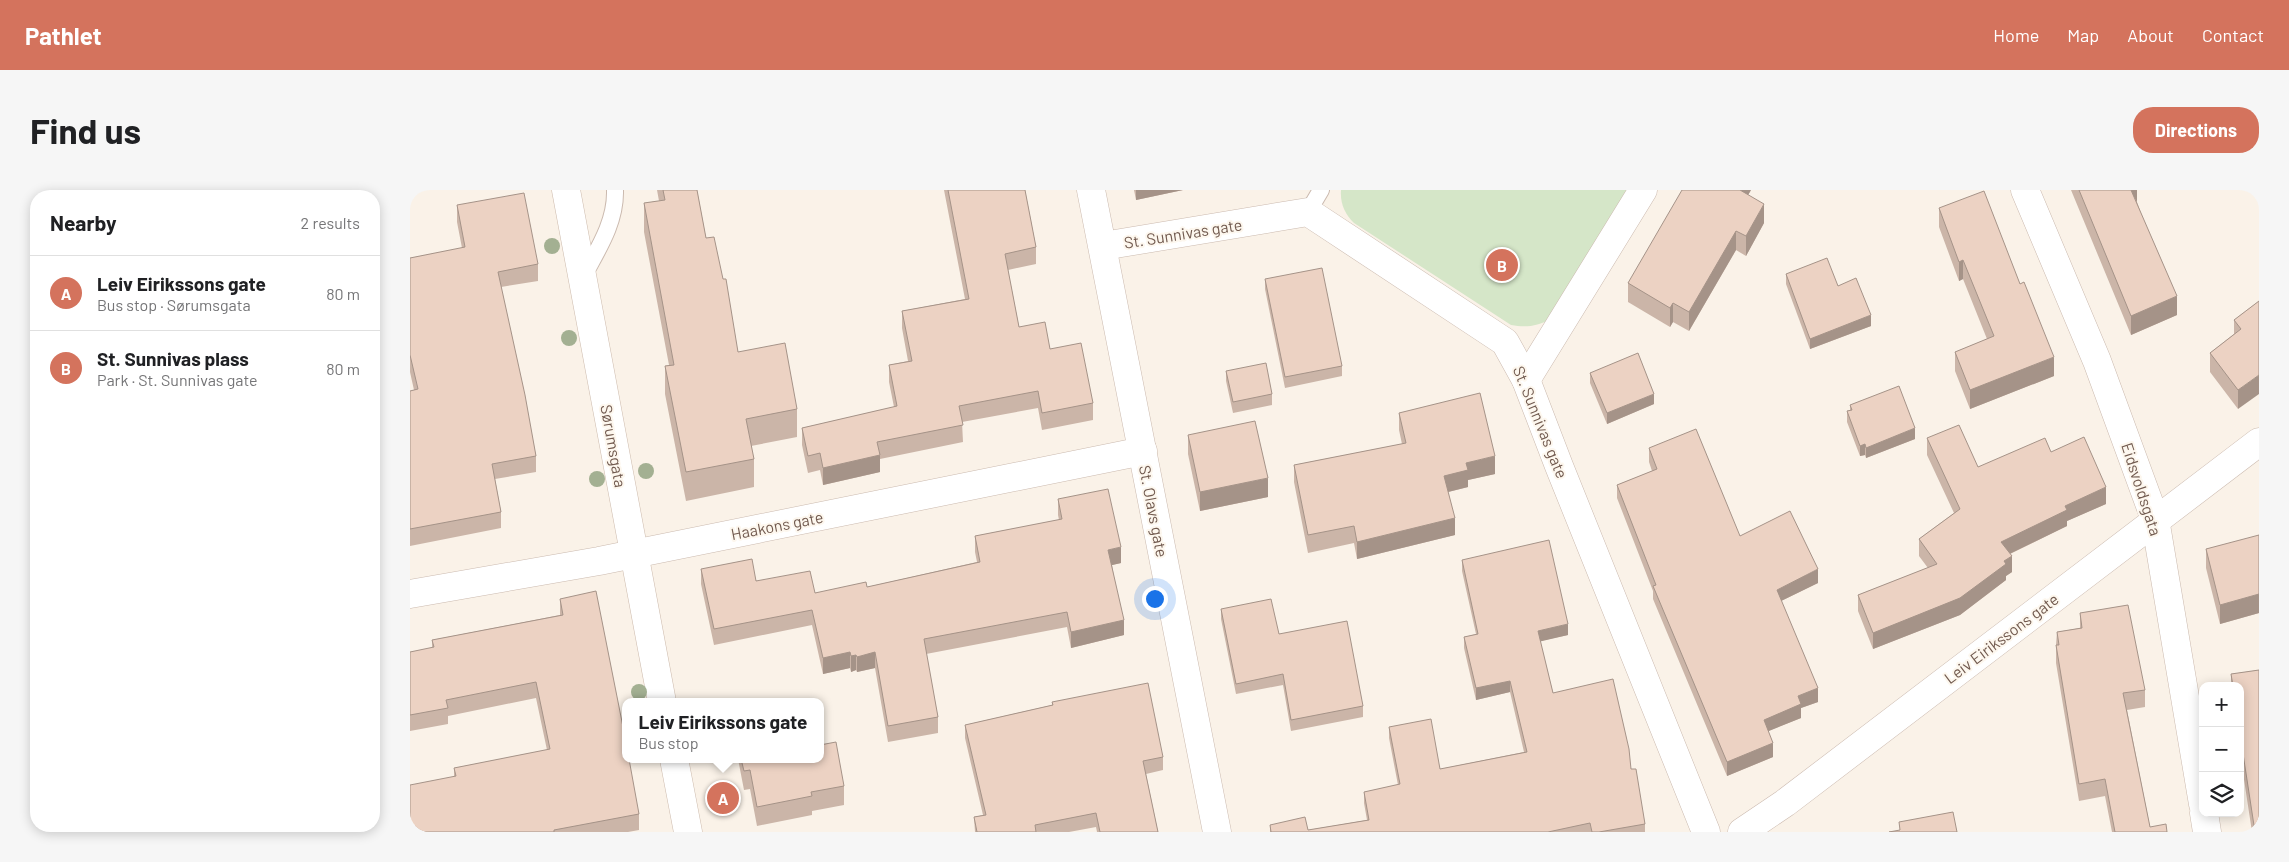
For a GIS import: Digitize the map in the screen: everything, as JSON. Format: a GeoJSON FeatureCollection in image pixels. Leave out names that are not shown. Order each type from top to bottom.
{"type":"FeatureCollection","features":[{"type":"Feature","properties":{"kind":"street","name":"Sørumsgata"},"geometry":{"type":"LineString","coordinates":[[566,190],[661,698]]}},
{"type":"Feature","properties":{"kind":"street","name":"St. Olavs gate"},"geometry":{"type":"LineString","coordinates":[[1090,190],[1103,246],[1217,832]]}},
{"type":"Feature","properties":{"kind":"street"},"geometry":{"type":"LineString","coordinates":[[1526,380],[1643,190]]}},
{"type":"Feature","properties":{"kind":"street","name":"Eidsvoldsgata"},"geometry":{"type":"LineString","coordinates":[[2025,190],[2096,361],[2155,519],[2199,780]]}},
{"type":"Feature","properties":{"kind":"street","name":"St. Sunnivas gate"},"geometry":{"type":"LineString","coordinates":[[1103,246],[1314,201],[1505,342],[1526,380],[1706,832]]}},
{"type":"Feature","properties":{"kind":"street","name":"Leiv Eirikssons gate"},"geometry":{"type":"LineString","coordinates":[[1742,832],[1785,803],[2155,519],[2259,442]]}},
{"type":"Feature","properties":{"kind":"street","name":"Haakons gate"},"geometry":{"type":"LineString","coordinates":[[410,594],[633,554],[1143,451]]}},
{"type":"Feature","properties":{"kind":"street"},"geometry":{"type":"LineString","coordinates":[[675,763],[688,832]]}},
{"type":"Feature","properties":{"kind":"street"},"geometry":{"type":"LineString","coordinates":[[2205,817],[2207,832]]}},
{"type":"Feature","properties":{"kind":"lane"},"geometry":{"type":"LineString","coordinates":[[583,277],[608,229],[616,205],[615,190]]}},
{"type":"Feature","properties":{"kind":"green space"},"geometry":{"type":"Polygon","coordinates":[[[1341,190],[1630,190],[1551,319],[1536,325],[1522,326],[1511,325],[1354,223],[1344,208],[1341,200],[1341,190]]]}},
{"type":"Feature","properties":{"kind":"building"},"geometry":{"type":"Polygon","coordinates":[[[663,190],[697,190],[706,238],[714,237],[723,279],[726,279],[738,352],[785,343],[797,409],[746,419],[754,459],[686,472],[665,366],[674,365],[644,203],[665,200],[663,190]]]}},
{"type":"Feature","properties":{"kind":"building"},"geometry":{"type":"Polygon","coordinates":[[[948,190],[1025,190],[1036,247],[1005,254],[1019,327],[1045,322],[1050,349],[1081,343],[1093,403],[1042,413],[1038,391],[959,406],[963,425],[877,442],[880,455],[823,468],[820,453],[808,456],[802,428],[897,406],[889,365],[912,361],[902,311],[969,299],[948,190]]]}},
{"type":"Feature","properties":{"kind":"building"},"geometry":{"type":"Polygon","coordinates":[[[1682,190],[1740,190],[1764,204],[1746,236],[1736,231],[1689,312],[1673,303],[1670,308],[1628,283],[1682,190]]]}},
{"type":"Feature","properties":{"kind":"building"},"geometry":{"type":"Polygon","coordinates":[[[2079,190],[2131,190],[2177,296],[2131,316],[2079,190]]]}},
{"type":"Feature","properties":{"kind":"building"},"geometry":{"type":"Polygon","coordinates":[[[1984,191],[2020,284],[2024,282],[2054,357],[1970,390],[1955,352],[1994,336],[1963,260],[1959,262],[1939,208],[1984,191]]]}},
{"type":"Feature","properties":{"kind":"building"},"geometry":{"type":"Polygon","coordinates":[[[524,193],[538,264],[498,272],[525,395],[536,456],[492,464],[501,512],[410,529],[410,391],[418,389],[410,355],[410,258],[465,247],[457,205],[524,193]]]}},
{"type":"Feature","properties":{"kind":"building"},"geometry":{"type":"Polygon","coordinates":[[[1827,258],[1838,286],[1856,278],[1871,315],[1810,339],[1786,274],[1827,258]]]}},
{"type":"Feature","properties":{"kind":"building"},"geometry":{"type":"Polygon","coordinates":[[[1322,268],[1342,366],[1285,377],[1265,279],[1322,268]]]}},
{"type":"Feature","properties":{"kind":"building"},"geometry":{"type":"Polygon","coordinates":[[[2259,301],[2259,375],[2238,390],[2210,353],[2241,329],[2234,320],[2259,301]]]}},
{"type":"Feature","properties":{"kind":"building"},"geometry":{"type":"Polygon","coordinates":[[[1638,353],[1654,394],[1607,413],[1590,373],[1638,353]]]}},
{"type":"Feature","properties":{"kind":"building"},"geometry":{"type":"Polygon","coordinates":[[[1266,363],[1272,394],[1233,402],[1226,371],[1266,363]]]}},
{"type":"Feature","properties":{"kind":"building"},"geometry":{"type":"Polygon","coordinates":[[[1899,386],[1915,428],[1866,448],[1865,444],[1860,446],[1847,411],[1852,410],[1850,405],[1899,386]]]}},
{"type":"Feature","properties":{"kind":"building"},"geometry":{"type":"Polygon","coordinates":[[[1480,393],[1495,456],[1466,463],[1468,470],[1444,476],[1455,518],[1357,542],[1354,526],[1308,535],[1294,465],[1406,443],[1399,413],[1480,393]]]}},
{"type":"Feature","properties":{"kind":"building"},"geometry":{"type":"Polygon","coordinates":[[[1255,421],[1268,478],[1200,492],[1188,435],[1255,421]]]}},
{"type":"Feature","properties":{"kind":"building"},"geometry":{"type":"Polygon","coordinates":[[[1959,425],[1978,467],[2045,438],[2051,452],[2084,437],[2106,487],[2065,506],[2067,510],[2001,542],[2012,556],[2004,561],[2006,564],[1960,598],[1873,633],[1858,595],[1937,564],[1919,539],[1960,509],[1927,438],[1959,425]]]}},
{"type":"Feature","properties":{"kind":"building"},"geometry":{"type":"Polygon","coordinates":[[[1696,429],[1740,536],[1790,511],[1818,569],[1777,590],[1818,688],[1798,696],[1801,704],[1764,720],[1773,743],[1727,762],[1653,586],[1656,585],[1617,485],[1657,469],[1649,448],[1696,429]]]}},
{"type":"Feature","properties":{"kind":"building"},"geometry":{"type":"Polygon","coordinates":[[[1108,489],[1121,547],[1108,550],[1124,620],[1071,632],[1067,612],[924,639],[938,717],[888,726],[875,652],[857,657],[856,655],[851,656],[850,652],[823,658],[812,610],[714,629],[701,569],[752,559],[756,581],[810,571],[815,593],[866,582],[867,587],[980,562],[975,536],[1062,519],[1058,499],[1108,489]]]}},
{"type":"Feature","properties":{"kind":"building"},"geometry":{"type":"Polygon","coordinates":[[[2259,535],[2259,594],[2220,605],[2206,549],[2259,535]]]}},
{"type":"Feature","properties":{"kind":"building"},"geometry":{"type":"Polygon","coordinates":[[[1549,540],[1568,624],[1538,631],[1553,693],[1613,679],[1629,749],[1631,769],[1636,769],[1645,824],[1599,832],[1592,832],[1590,823],[1548,832],[1271,832],[1270,825],[1305,817],[1308,830],[1369,820],[1364,792],[1400,784],[1389,727],[1431,719],[1440,769],[1527,752],[1510,681],[1476,688],[1464,637],[1478,634],[1462,560],[1549,540]]]}},
{"type":"Feature","properties":{"kind":"building"},"geometry":{"type":"Polygon","coordinates":[[[596,591],[622,722],[622,763],[630,763],[639,814],[554,830],[554,832],[410,832],[410,785],[456,776],[454,768],[550,749],[536,682],[446,700],[448,708],[410,715],[410,652],[434,647],[432,640],[563,615],[560,599],[596,591]]]}},
{"type":"Feature","properties":{"kind":"building"},"geometry":{"type":"Polygon","coordinates":[[[1271,599],[1279,634],[1347,621],[1363,706],[1291,720],[1283,674],[1236,684],[1221,609],[1271,599]]]}},
{"type":"Feature","properties":{"kind":"building"},"geometry":{"type":"Polygon","coordinates":[[[2128,605],[2145,690],[2123,693],[2150,827],[2166,824],[2167,832],[2115,832],[2105,779],[2079,784],[2056,645],[2059,645],[2057,632],[2082,628],[2080,613],[2128,605]]]}},
{"type":"Feature","properties":{"kind":"building"},"geometry":{"type":"Polygon","coordinates":[[[2259,670],[2259,832],[2255,832],[2244,760],[2244,682],[2232,682],[2231,674],[2259,670]]]}},
{"type":"Feature","properties":{"kind":"building"},"geometry":{"type":"Polygon","coordinates":[[[1148,683],[1163,757],[1143,761],[1158,832],[1100,832],[1096,813],[1035,825],[1036,832],[977,832],[974,817],[986,815],[965,725],[1053,705],[1052,702],[1148,683]]]}},
{"type":"Feature","properties":{"kind":"building"},"geometry":{"type":"Polygon","coordinates":[[[836,742],[844,786],[811,792],[812,796],[757,807],[750,770],[744,771],[742,763],[824,763],[824,744],[836,742]]]}},
{"type":"Feature","properties":{"kind":"building"},"geometry":{"type":"Polygon","coordinates":[[[1953,812],[1957,832],[1889,832],[1900,830],[1899,822],[1953,812]]]}},
{"type":"Feature","properties":{"kind":"place","name":"St. Sunnivas plass"},"geometry":{"type":"Point","coordinates":[1502,265]}},
{"type":"Feature","properties":{"kind":"place","name":"Leiv Eirikssons gate"},"geometry":{"type":"Point","coordinates":[723,798]}}]}
